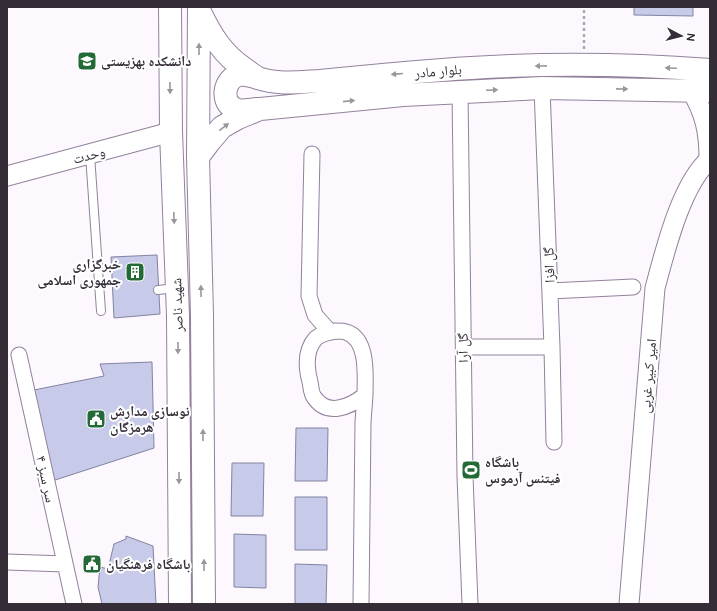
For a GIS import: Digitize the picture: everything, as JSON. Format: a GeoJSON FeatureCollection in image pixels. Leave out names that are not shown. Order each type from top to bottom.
{"type":"FeatureCollection","features":[{"type":"Feature","properties":{"kind":"main road","name":"شهید ناصر"},"geometry":{"type":"LineString","coordinates":[[170,7],[171,132],[168,289],[178,316],[180,604]]}},
{"type":"Feature","properties":{"kind":"main road","name":"شهید ناصر"},"geometry":{"type":"LineString","coordinates":[[199,8],[198,157],[202,315],[204,604]]}},
{"type":"Feature","properties":{"kind":"main road","name":"بلوار مادر"},"geometry":{"type":"LineString","coordinates":[[199,8],[210,32],[223,50],[239,65],[258,78],[275,81],[296,82],[471,68],[584,65],[710,70]]}},
{"type":"Feature","properties":{"kind":"main road"},"geometry":{"type":"LineString","coordinates":[[258,78],[239,75],[232,78],[225,92],[227,102],[233,108],[240,110],[260,109]]}},
{"type":"Feature","properties":{"kind":"main road","name":"بلوار مادر"},"geometry":{"type":"LineString","coordinates":[[198,157],[222,127],[238,118],[260,109],[403,95],[542,88],[700,90]]}},
{"type":"Feature","properties":{"kind":"main road"},"geometry":{"type":"LineString","coordinates":[[178,316],[202,315]]}},
{"type":"Feature","properties":{"kind":"street","name":"گل افزا"},"geometry":{"type":"LineString","coordinates":[[542,88],[552,347],[554,442]]}},
{"type":"Feature","properties":{"kind":"street","name":"امیر کبیر غربی"},"geometry":{"type":"LineString","coordinates":[[630,604],[655,288],[666,248],[689,186],[709,159],[709,143],[706,121],[699,104],[700,90]]}},
{"type":"Feature","properties":{"kind":"street","name":"گل آرا"},"geometry":{"type":"LineString","coordinates":[[460,92],[465,476],[470,604]]}},
{"type":"Feature","properties":{"kind":"street","name":"وحدت"},"geometry":{"type":"LineString","coordinates":[[7,176],[90,155],[171,132]]}},
{"type":"Feature","properties":{"kind":"street"},"geometry":{"type":"LineString","coordinates":[[312,154],[309,296],[314,315],[330,332]]}},
{"type":"Feature","properties":{"kind":"street"},"geometry":{"type":"LineString","coordinates":[[550,290],[633,287]]}},
{"type":"Feature","properties":{"kind":"street"},"geometry":{"type":"LineString","coordinates":[[361,604],[363,422],[365,395],[365,358],[360,346],[347,332],[336,331],[325,333],[317,338],[310,347],[307,359],[307,371],[313,396],[320,403],[329,408],[342,408],[354,404],[365,395]]}},
{"type":"Feature","properties":{"kind":"street"},"geometry":{"type":"LineString","coordinates":[[464,347],[552,347]]}},
{"type":"Feature","properties":{"kind":"street","name":"سر سبز ۴"},"geometry":{"type":"LineString","coordinates":[[19,355],[74,604]]}},
{"type":"Feature","properties":{"kind":"street"},"geometry":{"type":"LineString","coordinates":[[7,562],[65,564]]}},
{"type":"Feature","properties":{"kind":"lane"},"geometry":{"type":"LineString","coordinates":[[90,155],[101,311]]}},
{"type":"Feature","properties":{"kind":"path"},"geometry":{"type":"LineString","coordinates":[[584,7],[584,65]]}},
{"type":"Feature","properties":{"kind":"building"},"geometry":{"type":"Polygon","coordinates":[[[634,7],[693,7],[693,16],[634,15],[634,7]]]}},
{"type":"Feature","properties":{"kind":"building","name":"خبرگزاری جمهوری اسلامی"},"geometry":{"type":"Polygon","coordinates":[[[157,255],[160,314],[114,318],[111,257],[157,255]]]}},
{"type":"Feature","properties":{"kind":"building","name":"نوسازی مدارش هرمزگان"},"geometry":{"type":"Polygon","coordinates":[[[152,362],[154,448],[52,481],[34,390],[104,376],[100,364],[152,362]]]}},
{"type":"Feature","properties":{"kind":"building"},"geometry":{"type":"Polygon","coordinates":[[[296,428],[328,428],[327,481],[295,481],[296,428]]]}},
{"type":"Feature","properties":{"kind":"building"},"geometry":{"type":"Polygon","coordinates":[[[232,463],[264,463],[263,516],[231,516],[232,463]]]}},
{"type":"Feature","properties":{"kind":"building"},"geometry":{"type":"Polygon","coordinates":[[[295,497],[327,497],[327,550],[295,550],[295,497]]]}},
{"type":"Feature","properties":{"kind":"building"},"geometry":{"type":"Polygon","coordinates":[[[234,534],[266,535],[266,588],[234,587],[234,534]]]}},
{"type":"Feature","properties":{"kind":"building"},"geometry":{"type":"Polygon","coordinates":[[[126,536],[153,546],[156,604],[102,604],[98,587],[100,567],[108,569],[114,544],[126,539],[126,536]]]}},
{"type":"Feature","properties":{"kind":"building"},"geometry":{"type":"Polygon","coordinates":[[[295,564],[327,565],[326,604],[295,604],[295,564]]]}},
{"type":"Feature","properties":{"kind":"place","name":"دانشکده بهزیستی"},"geometry":{"type":"Point","coordinates":[87,61]}},
{"type":"Feature","properties":{"kind":"place","name":"خبرگزاری جمهوری اسلامی"},"geometry":{"type":"Point","coordinates":[135,272]}},
{"type":"Feature","properties":{"kind":"place","name":"نوسازی مدارش هرمزگان"},"geometry":{"type":"Point","coordinates":[96,419]}},
{"type":"Feature","properties":{"kind":"place","name":"باشگاه فیتنس آرموس"},"geometry":{"type":"Point","coordinates":[471,470]}},
{"type":"Feature","properties":{"kind":"place","name":"باشگاه فرهنگیان"},"geometry":{"type":"Point","coordinates":[92,564]}}]}
